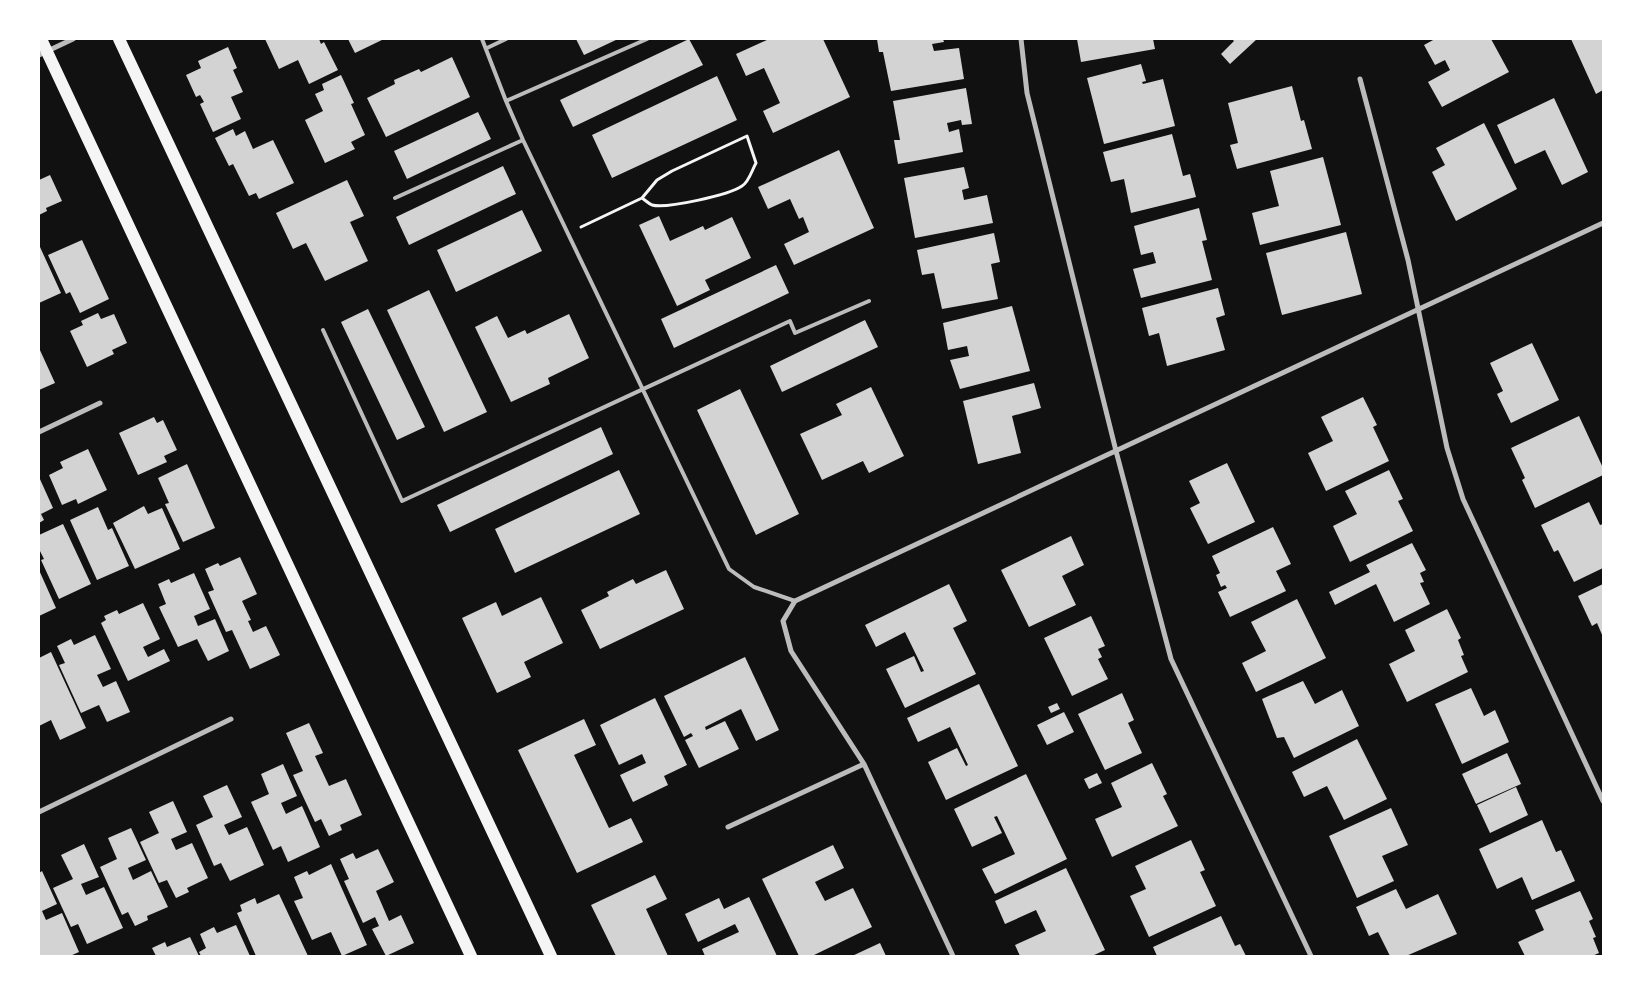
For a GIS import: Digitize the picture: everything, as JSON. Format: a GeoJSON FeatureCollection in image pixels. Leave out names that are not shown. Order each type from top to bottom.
{"type":"FeatureCollection","features":[{"type":"Feature","properties":{"kind":"main road"},"geometry":{"type":"LineString","coordinates":[[41,39],[43,53],[471,956]]}},
{"type":"Feature","properties":{"kind":"main road"},"geometry":{"type":"LineString","coordinates":[[119,39],[551,956]]}},
{"type":"Feature","properties":{"kind":"street"},"geometry":{"type":"LineString","coordinates":[[43,53],[73,39]]}},
{"type":"Feature","properties":{"kind":"street"},"geometry":{"type":"LineString","coordinates":[[1021,39],[1027,93],[1116,452],[1171,659],[1311,956]]}},
{"type":"Feature","properties":{"kind":"street"},"geometry":{"type":"LineString","coordinates":[[1360,79],[1420,309],[1447,448],[1463,499],[1603,801]]}},
{"type":"Feature","properties":{"kind":"street"},"geometry":{"type":"LineString","coordinates":[[953,956],[864,764],[791,651],[783,621],[795,601],[1603,223]]}},
{"type":"Feature","properties":{"kind":"street"},"geometry":{"type":"LineString","coordinates":[[39,432],[100,403]]}},
{"type":"Feature","properties":{"kind":"street"},"geometry":{"type":"LineString","coordinates":[[39,812],[231,719]]}},
{"type":"Feature","properties":{"kind":"street"},"geometry":{"type":"LineString","coordinates":[[728,827],[864,764]]}},
{"type":"Feature","properties":{"kind":"lane"},"geometry":{"type":"LineString","coordinates":[[482,39],[523,140],[729,569],[754,587],[795,601]]}},
{"type":"Feature","properties":{"kind":"lane"},"geometry":{"type":"LineString","coordinates":[[487,48],[506,39]]}},
{"type":"Feature","properties":{"kind":"lane"},"geometry":{"type":"LineString","coordinates":[[506,101],[647,39]]}},
{"type":"Feature","properties":{"kind":"lane"},"geometry":{"type":"LineString","coordinates":[[395,198],[523,140]]}},
{"type":"Feature","properties":{"kind":"lane"},"geometry":{"type":"LineString","coordinates":[[323,330],[402,500],[790,321],[795,333],[869,301]]}},
{"type":"Feature","properties":{"kind":"path"},"geometry":{"type":"LineString","coordinates":[[569,233],[642,198],[657,180],[672,171],[747,136],[756,163],[744,185],[732,192],[703,200],[668,205],[652,205],[642,198]]}},
{"type":"Feature","properties":{"kind":"building"},"geometry":{"type":"Polygon","coordinates":[[[265,39],[319,39],[321,44],[324,42],[338,70],[309,84],[298,60],[279,69],[265,39]]]}},
{"type":"Feature","properties":{"kind":"building"},"geometry":{"type":"Polygon","coordinates":[[[348,39],[384,39],[355,53],[348,39]]]}},
{"type":"Feature","properties":{"kind":"building"},"geometry":{"type":"Polygon","coordinates":[[[576,39],[618,39],[584,55],[576,39]]]}},
{"type":"Feature","properties":{"kind":"building"},"geometry":{"type":"Polygon","coordinates":[[[689,39],[703,65],[573,127],[560,100],[689,39]]]}},
{"type":"Feature","properties":{"kind":"building"},"geometry":{"type":"Polygon","coordinates":[[[769,39],[823,39],[850,97],[773,133],[763,111],[780,103],[764,68],[746,76],[736,54],[769,39]]]}},
{"type":"Feature","properties":{"kind":"building"},"geometry":{"type":"Polygon","coordinates":[[[877,39],[943,39],[944,42],[932,44],[934,51],[959,48],[964,79],[891,91],[883,52],[879,52],[877,39]]]}},
{"type":"Feature","properties":{"kind":"building"},"geometry":{"type":"Polygon","coordinates":[[[1077,39],[1153,39],[1155,49],[1081,62],[1077,39]]]}},
{"type":"Feature","properties":{"kind":"building"},"geometry":{"type":"Polygon","coordinates":[[[1232,39],[1257,39],[1230,64],[1221,54],[1234,41],[1232,39]]]}},
{"type":"Feature","properties":{"kind":"building"},"geometry":{"type":"Polygon","coordinates":[[[1435,39],[1491,39],[1509,72],[1442,107],[1428,82],[1450,70],[1445,60],[1435,65],[1424,45],[1435,39]]]}},
{"type":"Feature","properties":{"kind":"building"},"geometry":{"type":"Polygon","coordinates":[[[1571,39],[1603,39],[1603,90],[1596,94],[1571,39]]]}},
{"type":"Feature","properties":{"kind":"building"},"geometry":{"type":"Polygon","coordinates":[[[228,47],[237,68],[233,70],[243,92],[231,97],[241,119],[213,132],[200,104],[204,102],[200,95],[196,97],[186,75],[201,68],[198,61],[228,47]]]}},
{"type":"Feature","properties":{"kind":"building"},"geometry":{"type":"Polygon","coordinates":[[[452,57],[470,97],[386,137],[367,98],[395,84],[394,80],[419,69],[421,72],[452,57]]]}},
{"type":"Feature","properties":{"kind":"building"},"geometry":{"type":"Polygon","coordinates":[[[1141,64],[1146,81],[1142,82],[1143,84],[1163,79],[1175,126],[1104,144],[1087,78],[1141,64]]]}},
{"type":"Feature","properties":{"kind":"building"},"geometry":{"type":"Polygon","coordinates":[[[341,75],[354,103],[351,104],[365,135],[351,142],[355,149],[325,163],[305,120],[323,111],[315,94],[324,90],[322,84],[341,75]]]}},
{"type":"Feature","properties":{"kind":"building"},"geometry":{"type":"Polygon","coordinates":[[[717,76],[737,120],[612,178],[592,135],[717,76]]]}},
{"type":"Feature","properties":{"kind":"building"},"geometry":{"type":"Polygon","coordinates":[[[1292,86],[1301,121],[1304,120],[1312,149],[1237,169],[1230,145],[1238,143],[1228,103],[1292,86]]]}},
{"type":"Feature","properties":{"kind":"building"},"geometry":{"type":"Polygon","coordinates":[[[966,88],[972,124],[962,125],[961,120],[947,123],[949,132],[959,129],[963,152],[898,164],[894,140],[900,140],[893,101],[966,88]]]}},
{"type":"Feature","properties":{"kind":"building"},"geometry":{"type":"Polygon","coordinates":[[[1554,98],[1588,172],[1562,185],[1545,150],[1515,164],[1497,125],[1554,98]]]}},
{"type":"Feature","properties":{"kind":"building"},"geometry":{"type":"Polygon","coordinates":[[[478,112],[491,139],[407,179],[394,151],[478,112]]]}},
{"type":"Feature","properties":{"kind":"building"},"geometry":{"type":"Polygon","coordinates":[[[1484,123],[1517,189],[1456,221],[1432,172],[1445,165],[1436,148],[1484,123]]]}},
{"type":"Feature","properties":{"kind":"building"},"geometry":{"type":"Polygon","coordinates":[[[233,129],[236,136],[245,131],[253,149],[273,140],[294,183],[259,199],[256,193],[249,196],[233,164],[229,166],[215,138],[233,129]]]}},
{"type":"Feature","properties":{"kind":"building"},"geometry":{"type":"Polygon","coordinates":[[[1172,134],[1183,176],[1190,174],[1196,197],[1131,213],[1124,179],[1111,182],[1103,152],[1172,134]]]}},
{"type":"Feature","properties":{"kind":"building"},"geometry":{"type":"Polygon","coordinates":[[[839,150],[874,228],[794,265],[784,244],[809,232],[803,217],[799,219],[790,199],[768,209],[758,187],[839,150]]]}},
{"type":"Feature","properties":{"kind":"building"},"geometry":{"type":"Polygon","coordinates":[[[1323,157],[1341,225],[1260,245],[1252,213],[1279,206],[1270,171],[1323,157]]]}},
{"type":"Feature","properties":{"kind":"building"},"geometry":{"type":"Polygon","coordinates":[[[503,166],[516,194],[409,245],[396,217],[503,166]]]}},
{"type":"Feature","properties":{"kind":"building"},"geometry":{"type":"Polygon","coordinates":[[[964,167],[969,188],[962,190],[964,200],[987,195],[993,223],[915,238],[904,178],[964,167]]]}},
{"type":"Feature","properties":{"kind":"building"},"geometry":{"type":"Polygon","coordinates":[[[50,175],[62,201],[46,208],[47,211],[39,215],[39,180],[50,175]]]}},
{"type":"Feature","properties":{"kind":"building"},"geometry":{"type":"Polygon","coordinates":[[[347,180],[364,216],[350,222],[368,261],[325,281],[306,243],[293,249],[276,213],[347,180]]]}},
{"type":"Feature","properties":{"kind":"building"},"geometry":{"type":"Polygon","coordinates":[[[1199,208],[1207,240],[1202,241],[1212,280],[1141,298],[1133,269],[1156,263],[1153,252],[1141,255],[1134,226],[1199,208]]]}},
{"type":"Feature","properties":{"kind":"building"},"geometry":{"type":"Polygon","coordinates":[[[522,210],[542,251],[456,292],[437,250],[522,210]]]}},
{"type":"Feature","properties":{"kind":"building"},"geometry":{"type":"Polygon","coordinates":[[[659,216],[670,241],[703,226],[705,230],[732,217],[751,258],[705,280],[710,290],[677,306],[639,225],[659,216]]]}},
{"type":"Feature","properties":{"kind":"building"},"geometry":{"type":"Polygon","coordinates":[[[1346,232],[1362,294],[1282,315],[1266,253],[1346,232]]]}},
{"type":"Feature","properties":{"kind":"building"},"geometry":{"type":"Polygon","coordinates":[[[994,233],[1000,262],[991,264],[998,299],[942,309],[934,273],[922,275],[917,250],[994,233]]]}},
{"type":"Feature","properties":{"kind":"building"},"geometry":{"type":"Polygon","coordinates":[[[82,240],[109,299],[80,313],[70,292],[66,294],[48,255],[82,240]]]}},
{"type":"Feature","properties":{"kind":"building"},"geometry":{"type":"Polygon","coordinates":[[[39,248],[61,293],[39,303],[39,248]]]}},
{"type":"Feature","properties":{"kind":"building"},"geometry":{"type":"Polygon","coordinates":[[[776,265],[789,293],[674,348],[661,319],[776,265]]]}},
{"type":"Feature","properties":{"kind":"building"},"geometry":{"type":"Polygon","coordinates":[[[1218,288],[1225,315],[1216,318],[1225,350],[1167,366],[1159,333],[1149,336],[1142,308],[1218,288]]]}},
{"type":"Feature","properties":{"kind":"building"},"geometry":{"type":"Polygon","coordinates":[[[429,290],[487,412],[444,432],[387,310],[429,290]]]}},
{"type":"Feature","properties":{"kind":"building"},"geometry":{"type":"Polygon","coordinates":[[[1012,306],[1030,371],[960,389],[950,360],[969,356],[967,346],[948,350],[943,323],[1012,306]]]}},
{"type":"Feature","properties":{"kind":"building"},"geometry":{"type":"Polygon","coordinates":[[[368,309],[425,427],[397,440],[341,322],[368,309]]]}},
{"type":"Feature","properties":{"kind":"building"},"geometry":{"type":"Polygon","coordinates":[[[98,313],[101,319],[114,314],[127,343],[112,350],[114,354],[87,367],[70,331],[83,325],[81,321],[98,313]]]}},
{"type":"Feature","properties":{"kind":"building"},"geometry":{"type":"Polygon","coordinates":[[[569,314],[589,358],[548,378],[550,384],[511,402],[475,327],[497,316],[508,338],[525,330],[527,334],[569,314]]]}},
{"type":"Feature","properties":{"kind":"building"},"geometry":{"type":"Polygon","coordinates":[[[865,320],[878,347],[782,392],[770,366],[865,320]]]}},
{"type":"Feature","properties":{"kind":"building"},"geometry":{"type":"Polygon","coordinates":[[[1532,343],[1559,400],[1511,423],[1497,394],[1503,391],[1490,363],[1532,343]]]}},
{"type":"Feature","properties":{"kind":"building"},"geometry":{"type":"Polygon","coordinates":[[[39,348],[55,383],[39,390],[39,348]]]}},
{"type":"Feature","properties":{"kind":"building"},"geometry":{"type":"Polygon","coordinates":[[[1034,383],[1041,408],[1012,416],[1021,453],[978,464],[963,401],[1034,383]]]}},
{"type":"Feature","properties":{"kind":"building"},"geometry":{"type":"Polygon","coordinates":[[[871,387],[904,456],[869,473],[863,461],[822,480],[800,434],[842,415],[836,404],[871,387]]]}},
{"type":"Feature","properties":{"kind":"building"},"geometry":{"type":"Polygon","coordinates":[[[740,389],[799,514],[756,535],[697,410],[740,389]]]}},
{"type":"Feature","properties":{"kind":"building"},"geometry":{"type":"Polygon","coordinates":[[[1363,397],[1377,425],[1373,427],[1389,461],[1326,491],[1308,453],[1333,441],[1321,417],[1363,397]]]}},
{"type":"Feature","properties":{"kind":"building"},"geometry":{"type":"Polygon","coordinates":[[[1579,416],[1603,468],[1603,475],[1535,508],[1522,480],[1525,478],[1511,448],[1579,416]]]}},
{"type":"Feature","properties":{"kind":"building"},"geometry":{"type":"Polygon","coordinates":[[[154,417],[157,423],[163,420],[177,450],[164,456],[167,462],[138,475],[119,433],[154,417]]]}},
{"type":"Feature","properties":{"kind":"building"},"geometry":{"type":"Polygon","coordinates":[[[601,427],[613,454],[450,532],[437,505],[601,427]]]}},
{"type":"Feature","properties":{"kind":"building"},"geometry":{"type":"Polygon","coordinates":[[[88,449],[107,490],[78,504],[76,499],[62,505],[49,475],[63,468],[60,462],[88,449]]]}},
{"type":"Feature","properties":{"kind":"building"},"geometry":{"type":"Polygon","coordinates":[[[1227,463],[1255,522],[1208,544],[1190,508],[1200,503],[1189,481],[1227,463]]]}},
{"type":"Feature","properties":{"kind":"building"},"geometry":{"type":"Polygon","coordinates":[[[187,464],[215,528],[183,542],[165,504],[169,503],[158,478],[187,464]]]}},
{"type":"Feature","properties":{"kind":"building"},"geometry":{"type":"Polygon","coordinates":[[[619,470],[640,514],[515,573],[495,529],[619,470]]]}},
{"type":"Feature","properties":{"kind":"building"},"geometry":{"type":"Polygon","coordinates":[[[1389,470],[1403,499],[1398,501],[1413,531],[1350,562],[1333,526],[1357,514],[1345,491],[1389,470]]]}},
{"type":"Feature","properties":{"kind":"building"},"geometry":{"type":"Polygon","coordinates":[[[39,477],[53,508],[41,514],[44,520],[39,523],[39,477]]]}},
{"type":"Feature","properties":{"kind":"building"},"geometry":{"type":"Polygon","coordinates":[[[1589,502],[1600,525],[1603,524],[1603,568],[1574,582],[1558,550],[1554,552],[1541,525],[1589,502]]]}},
{"type":"Feature","properties":{"kind":"building"},"geometry":{"type":"Polygon","coordinates":[[[144,506],[148,514],[162,508],[180,549],[135,569],[113,523],[144,506]]]}},
{"type":"Feature","properties":{"kind":"building"},"geometry":{"type":"Polygon","coordinates":[[[98,507],[108,530],[112,528],[129,566],[97,580],[70,520],[98,507]]]}},
{"type":"Feature","properties":{"kind":"building"},"geometry":{"type":"Polygon","coordinates":[[[63,524],[91,584],[59,599],[41,560],[44,559],[39,549],[39,535],[63,524]]]}},
{"type":"Feature","properties":{"kind":"building"},"geometry":{"type":"Polygon","coordinates":[[[1273,527],[1291,564],[1276,571],[1286,591],[1230,617],[1218,592],[1227,588],[1225,585],[1221,587],[1216,575],[1220,573],[1212,556],[1273,527]]]}},
{"type":"Feature","properties":{"kind":"building"},"geometry":{"type":"Polygon","coordinates":[[[1071,536],[1084,565],[1062,576],[1076,605],[1029,627],[1001,570],[1071,536]]]}},
{"type":"Feature","properties":{"kind":"building"},"geometry":{"type":"Polygon","coordinates":[[[1412,543],[1426,570],[1420,573],[1424,582],[1420,583],[1430,604],[1394,622],[1376,584],[1335,605],[1329,592],[1370,572],[1366,565],[1412,543]]]}},
{"type":"Feature","properties":{"kind":"building"},"geometry":{"type":"Polygon","coordinates":[[[240,557],[257,594],[242,601],[251,620],[248,621],[253,632],[266,626],[280,655],[250,669],[232,630],[226,632],[208,592],[214,590],[205,569],[218,563],[220,566],[240,557]]]}},
{"type":"Feature","properties":{"kind":"building"},"geometry":{"type":"Polygon","coordinates":[[[39,570],[56,608],[39,616],[39,570]]]}},
{"type":"Feature","properties":{"kind":"building"},"geometry":{"type":"Polygon","coordinates":[[[666,570],[684,609],[600,649],[581,610],[609,596],[607,592],[633,579],[636,584],[666,570]]]}},
{"type":"Feature","properties":{"kind":"building"},"geometry":{"type":"Polygon","coordinates":[[[194,573],[210,609],[194,616],[198,626],[215,619],[229,651],[208,661],[197,639],[178,647],[159,607],[166,604],[158,584],[169,579],[171,583],[194,573]]]}},
{"type":"Feature","properties":{"kind":"building"},"geometry":{"type":"Polygon","coordinates":[[[949,584],[967,621],[953,628],[976,674],[905,708],[886,669],[914,656],[921,672],[924,671],[905,632],[876,647],[865,625],[949,584]]]}},
{"type":"Feature","properties":{"kind":"building"},"geometry":{"type":"Polygon","coordinates":[[[1603,584],[1603,637],[1597,623],[1592,626],[1578,596],[1603,584]]]}},
{"type":"Feature","properties":{"kind":"building"},"geometry":{"type":"Polygon","coordinates":[[[541,597],[563,643],[524,662],[531,677],[497,693],[462,618],[496,602],[502,616],[541,597]]]}},
{"type":"Feature","properties":{"kind":"building"},"geometry":{"type":"Polygon","coordinates":[[[1297,599],[1326,658],[1256,692],[1242,663],[1266,651],[1251,622],[1297,599]]]}},
{"type":"Feature","properties":{"kind":"building"},"geometry":{"type":"Polygon","coordinates":[[[143,603],[160,639],[143,647],[148,657],[164,649],[170,661],[128,681],[101,623],[106,620],[104,616],[117,610],[119,614],[143,603]]]}},
{"type":"Feature","properties":{"kind":"building"},"geometry":{"type":"Polygon","coordinates":[[[1447,609],[1461,638],[1458,640],[1464,655],[1461,656],[1468,672],[1407,702],[1389,664],[1415,651],[1405,630],[1447,609]]]}},
{"type":"Feature","properties":{"kind":"building"},"geometry":{"type":"Polygon","coordinates":[[[1091,616],[1105,646],[1098,649],[1102,657],[1098,659],[1108,679],[1072,696],[1044,638],[1091,616]]]}},
{"type":"Feature","properties":{"kind":"building"},"geometry":{"type":"Polygon","coordinates":[[[95,635],[111,669],[97,675],[103,687],[116,681],[130,712],[107,722],[99,705],[81,713],[59,665],[65,663],[57,646],[71,639],[74,645],[95,635]]]}},
{"type":"Feature","properties":{"kind":"building"},"geometry":{"type":"Polygon","coordinates":[[[51,652],[86,728],[60,740],[51,720],[39,726],[39,658],[51,652]]]}},
{"type":"Feature","properties":{"kind":"building"},"geometry":{"type":"Polygon","coordinates":[[[745,657],[779,730],[756,741],[741,709],[705,727],[706,730],[725,721],[739,749],[699,768],[685,740],[693,736],[691,733],[684,737],[664,696],[745,657]]]}},
{"type":"Feature","properties":{"kind":"building"},"geometry":{"type":"Polygon","coordinates":[[[1303,681],[1315,704],[1342,690],[1359,726],[1294,758],[1284,737],[1277,738],[1262,699],[1303,681]]]}},
{"type":"Feature","properties":{"kind":"building"},"geometry":{"type":"Polygon","coordinates":[[[979,684],[1018,766],[946,800],[928,762],[957,748],[966,766],[968,765],[950,727],[918,742],[907,718],[979,684]]]}},
{"type":"Feature","properties":{"kind":"building"},"geometry":{"type":"Polygon","coordinates":[[[1471,688],[1484,716],[1495,710],[1509,742],[1462,764],[1435,704],[1471,688]]]}},
{"type":"Feature","properties":{"kind":"building"},"geometry":{"type":"Polygon","coordinates":[[[1122,693],[1134,720],[1128,723],[1142,753],[1105,770],[1078,714],[1122,693]]]}},
{"type":"Feature","properties":{"kind":"building"},"geometry":{"type":"Polygon","coordinates":[[[655,698],[687,765],[664,776],[668,785],[633,802],[620,775],[646,763],[642,754],[619,765],[600,725],[655,698]]]}},
{"type":"Feature","properties":{"kind":"building"},"geometry":{"type":"Polygon","coordinates":[[[1057,703],[1060,709],[1051,713],[1048,707],[1057,703]]]}},
{"type":"Feature","properties":{"kind":"building"},"geometry":{"type":"Polygon","coordinates":[[[1064,712],[1074,732],[1047,745],[1037,725],[1064,712]]]}},
{"type":"Feature","properties":{"kind":"building"},"geometry":{"type":"Polygon","coordinates":[[[584,719],[596,745],[574,755],[609,828],[631,818],[643,842],[577,873],[518,750],[584,719]]]}},
{"type":"Feature","properties":{"kind":"building"},"geometry":{"type":"Polygon","coordinates":[[[309,723],[323,753],[315,756],[329,786],[346,779],[362,815],[340,825],[342,830],[329,836],[321,819],[315,822],[293,775],[303,771],[286,733],[309,723]]]}},
{"type":"Feature","properties":{"kind":"building"},"geometry":{"type":"Polygon","coordinates":[[[1357,739],[1387,799],[1344,820],[1327,786],[1304,797],[1292,772],[1357,739]]]}},
{"type":"Feature","properties":{"kind":"building"},"geometry":{"type":"Polygon","coordinates":[[[1507,753],[1521,784],[1476,804],[1462,774],[1507,753]]]}},
{"type":"Feature","properties":{"kind":"building"},"geometry":{"type":"Polygon","coordinates":[[[1152,763],[1167,794],[1163,796],[1178,826],[1112,857],[1095,819],[1122,807],[1111,783],[1152,763]]]}},
{"type":"Feature","properties":{"kind":"building"},"geometry":{"type":"Polygon","coordinates":[[[283,764],[297,796],[281,803],[286,814],[302,806],[320,847],[288,862],[281,846],[273,850],[251,802],[269,794],[261,774],[283,764]]]}},
{"type":"Feature","properties":{"kind":"building"},"geometry":{"type":"Polygon","coordinates":[[[1097,773],[1102,783],[1089,789],[1084,779],[1097,773]]]}},
{"type":"Feature","properties":{"kind":"building"},"geometry":{"type":"Polygon","coordinates":[[[1026,774],[1067,859],[995,894],[982,869],[1015,854],[997,816],[994,817],[1002,833],[972,847],[954,809],[1026,774]]]}},
{"type":"Feature","properties":{"kind":"building"},"geometry":{"type":"Polygon","coordinates":[[[227,785],[242,817],[224,825],[229,835],[247,827],[264,865],[230,881],[221,863],[214,866],[196,825],[213,817],[203,796],[227,785]]]}},
{"type":"Feature","properties":{"kind":"building"},"geometry":{"type":"Polygon","coordinates":[[[1516,787],[1528,815],[1490,833],[1477,805],[1516,787]]]}},
{"type":"Feature","properties":{"kind":"building"},"geometry":{"type":"Polygon","coordinates":[[[173,801],[187,832],[171,839],[176,850],[192,843],[208,878],[187,888],[189,892],[176,898],[167,880],[159,883],[140,842],[159,833],[149,812],[173,801]]]}},
{"type":"Feature","properties":{"kind":"building"},"geometry":{"type":"Polygon","coordinates":[[[1391,808],[1408,845],[1382,856],[1394,881],[1357,898],[1329,836],[1391,808]]]}},
{"type":"Feature","properties":{"kind":"building"},"geometry":{"type":"Polygon","coordinates":[[[1542,820],[1556,852],[1561,850],[1575,881],[1532,900],[1522,877],[1497,889],[1479,849],[1542,820]]]}},
{"type":"Feature","properties":{"kind":"building"},"geometry":{"type":"Polygon","coordinates":[[[131,828],[146,860],[128,868],[133,880],[151,871],[168,907],[147,916],[148,920],[135,926],[128,912],[122,915],[100,867],[117,859],[108,838],[131,828]]]}},
{"type":"Feature","properties":{"kind":"building"},"geometry":{"type":"Polygon","coordinates":[[[1191,840],[1205,870],[1200,872],[1216,906],[1149,937],[1130,896],[1146,889],[1135,866],[1191,840]]]}},
{"type":"Feature","properties":{"kind":"building"},"geometry":{"type":"Polygon","coordinates":[[[84,844],[99,877],[81,884],[86,895],[104,887],[123,928],[87,944],[78,924],[71,927],[53,888],[73,879],[61,855],[84,844]]]}},
{"type":"Feature","properties":{"kind":"building"},"geometry":{"type":"Polygon","coordinates":[[[833,845],[844,868],[815,882],[825,901],[853,888],[872,927],[812,956],[799,956],[762,879],[833,845]]]}},
{"type":"Feature","properties":{"kind":"building"},"geometry":{"type":"Polygon","coordinates":[[[378,849],[394,882],[376,891],[389,921],[401,915],[414,943],[386,956],[372,929],[379,926],[375,917],[363,923],[344,881],[349,879],[340,859],[353,853],[356,859],[378,849]]]}},
{"type":"Feature","properties":{"kind":"building"},"geometry":{"type":"Polygon","coordinates":[[[331,864],[367,945],[342,956],[331,932],[312,940],[294,901],[303,898],[294,877],[307,871],[309,875],[331,864]]]}},
{"type":"Feature","properties":{"kind":"building"},"geometry":{"type":"Polygon","coordinates":[[[1066,868],[1105,950],[1092,956],[1020,956],[1015,945],[1046,931],[1036,910],[1005,924],[995,901],[1066,868]]]}},
{"type":"Feature","properties":{"kind":"building"},"geometry":{"type":"Polygon","coordinates":[[[42,871],[57,904],[42,911],[46,920],[62,913],[79,952],[70,956],[40,956],[39,954],[39,873],[42,871]]]}},
{"type":"Feature","properties":{"kind":"building"},"geometry":{"type":"Polygon","coordinates":[[[655,875],[667,899],[646,909],[668,956],[616,956],[591,905],[655,875]]]}},
{"type":"Feature","properties":{"kind":"building"},"geometry":{"type":"Polygon","coordinates":[[[1396,889],[1406,909],[1438,894],[1457,934],[1406,956],[1390,956],[1378,932],[1369,936],[1356,907],[1396,889]]]}},
{"type":"Feature","properties":{"kind":"building"},"geometry":{"type":"Polygon","coordinates":[[[1580,891],[1593,919],[1589,921],[1596,937],[1593,938],[1599,953],[1592,956],[1525,956],[1518,942],[1544,930],[1535,910],[1580,891]]]}},
{"type":"Feature","properties":{"kind":"building"},"geometry":{"type":"Polygon","coordinates":[[[279,894],[308,956],[256,956],[237,913],[242,911],[240,905],[255,898],[257,904],[279,894]]]}},
{"type":"Feature","properties":{"kind":"building"},"geometry":{"type":"Polygon","coordinates":[[[749,897],[777,956],[705,956],[702,949],[739,932],[735,924],[698,942],[685,914],[719,898],[724,909],[749,897]]]}},
{"type":"Feature","properties":{"kind":"building"},"geometry":{"type":"Polygon","coordinates":[[[1221,916],[1235,946],[1240,944],[1246,956],[1157,956],[1153,947],[1221,916]]]}},
{"type":"Feature","properties":{"kind":"building"},"geometry":{"type":"Polygon","coordinates":[[[236,925],[250,956],[201,956],[199,952],[206,948],[200,934],[214,927],[217,933],[236,925]]]}},
{"type":"Feature","properties":{"kind":"building"},"geometry":{"type":"Polygon","coordinates":[[[190,937],[199,956],[156,956],[152,948],[165,942],[167,947],[190,937]]]}},
{"type":"Feature","properties":{"kind":"building"},"geometry":{"type":"Polygon","coordinates":[[[880,943],[886,956],[852,956],[880,943]]]}}]}
